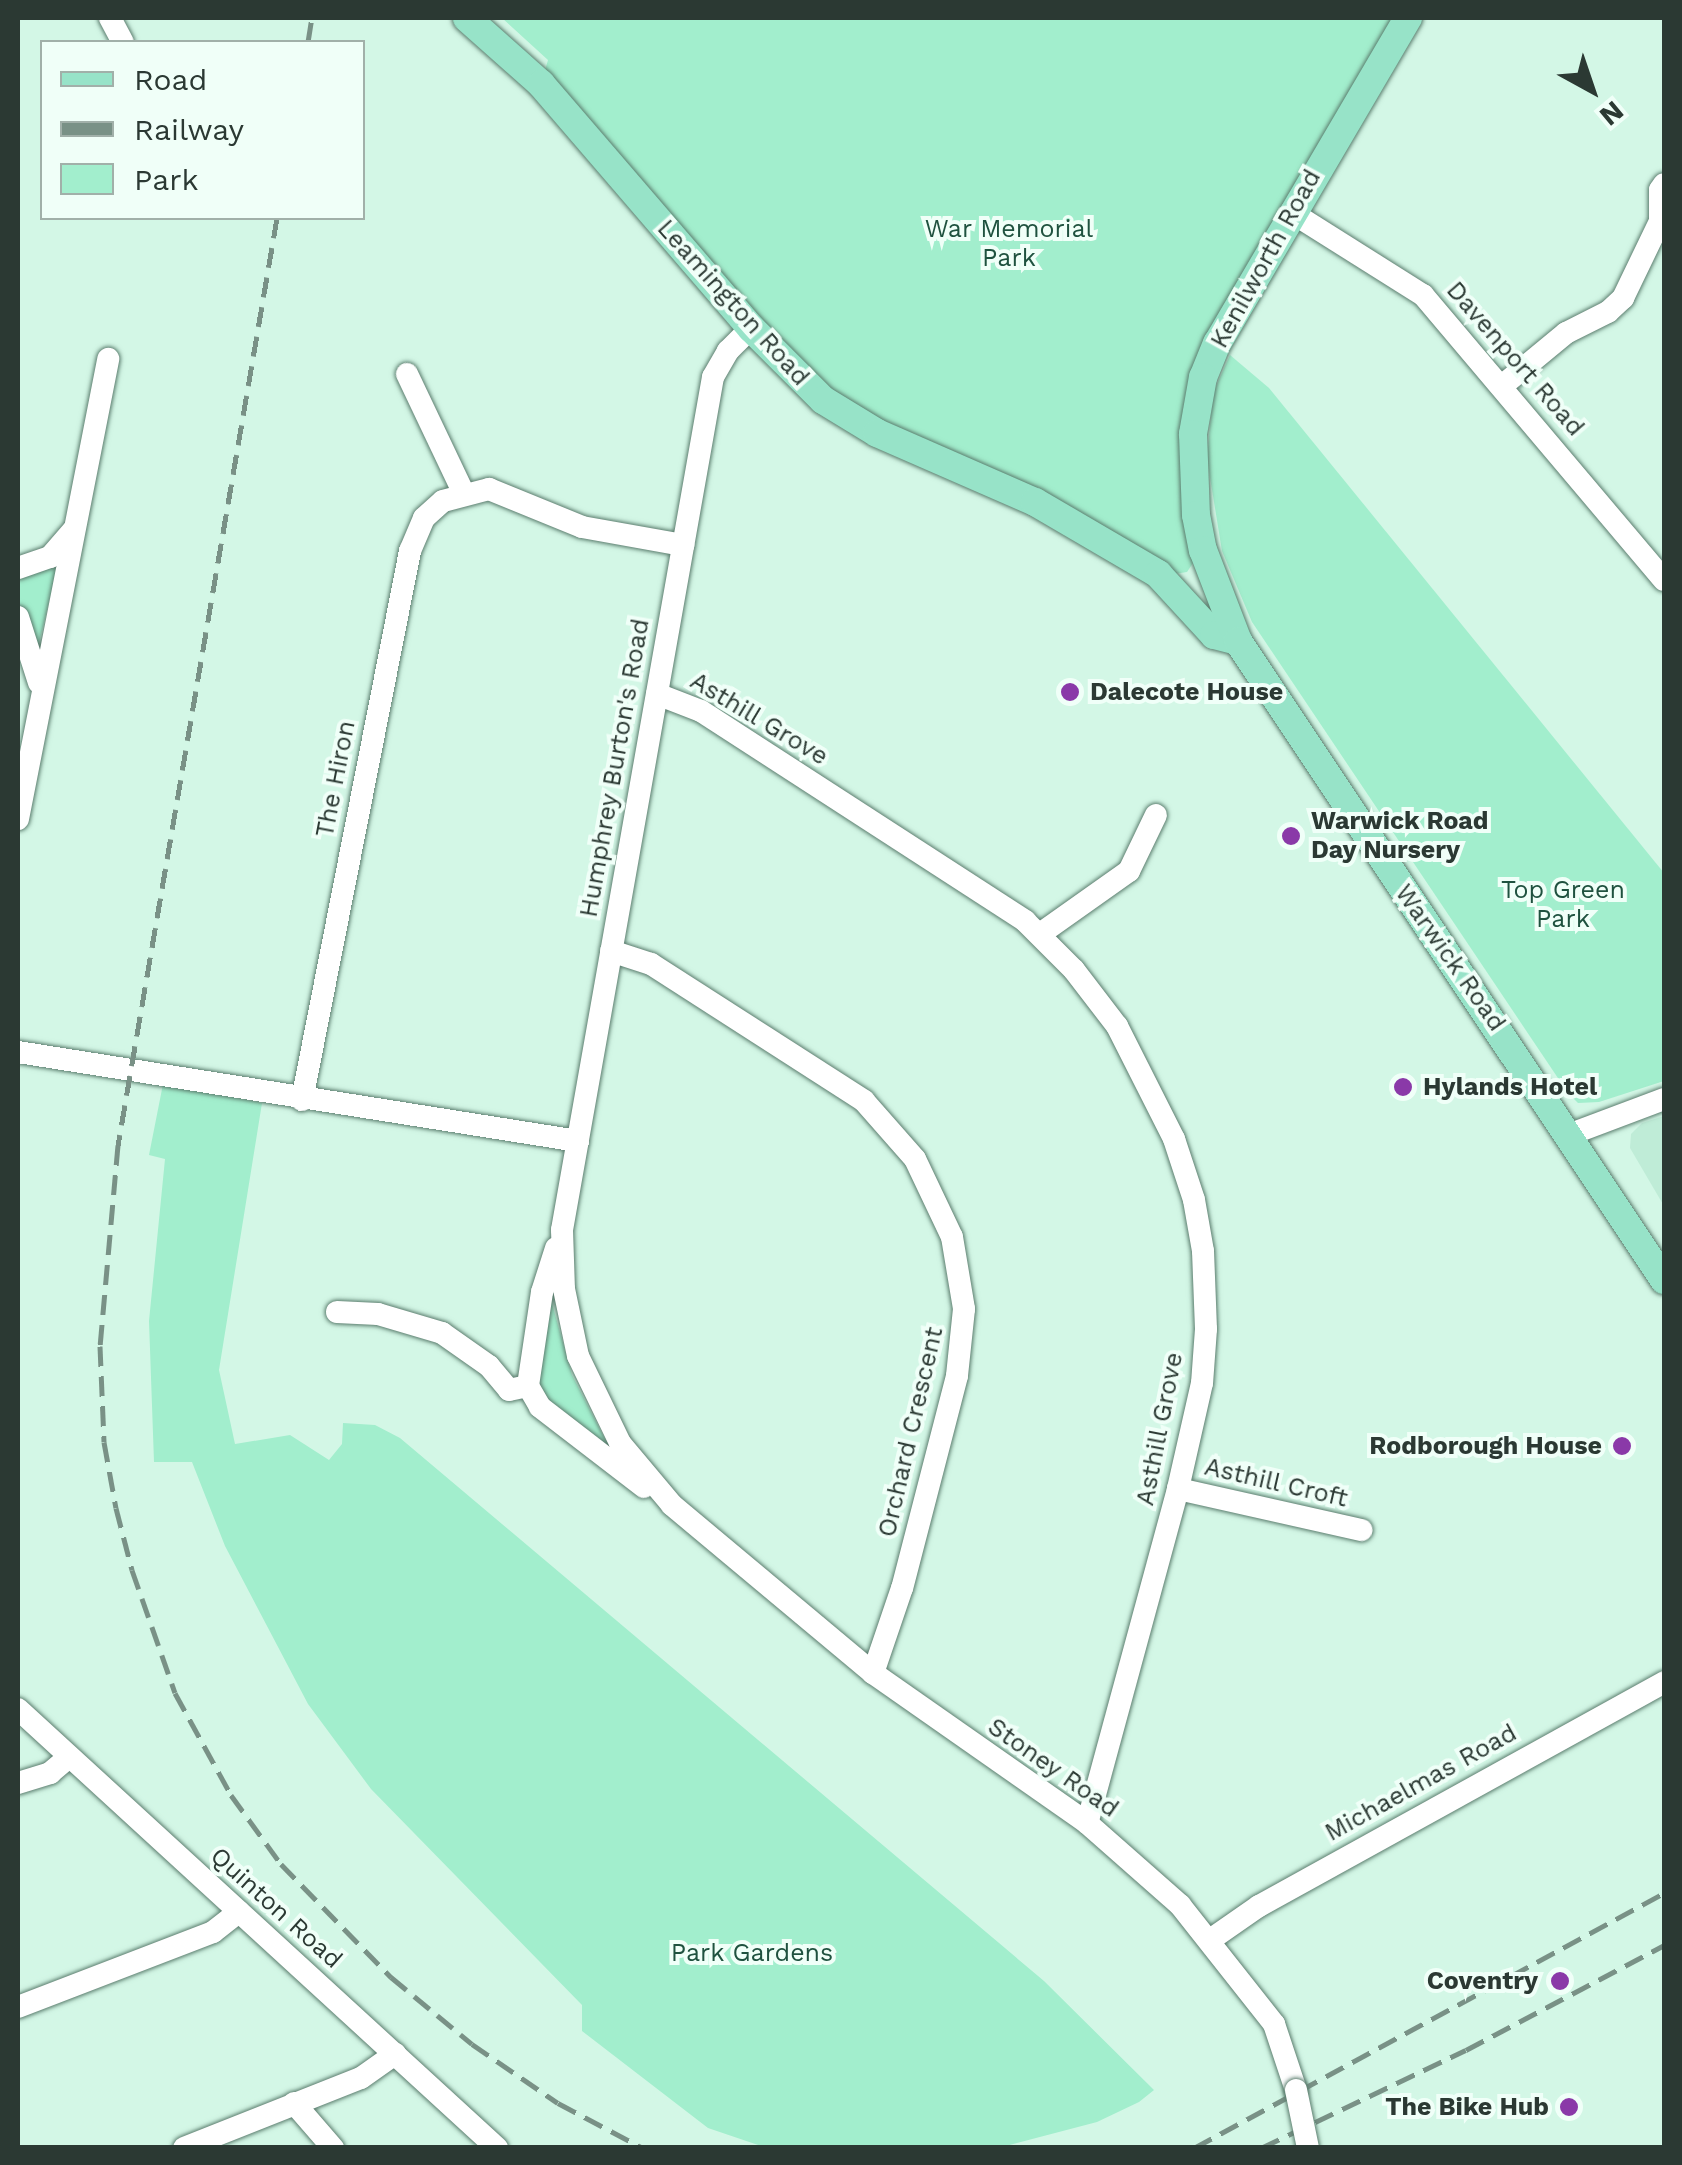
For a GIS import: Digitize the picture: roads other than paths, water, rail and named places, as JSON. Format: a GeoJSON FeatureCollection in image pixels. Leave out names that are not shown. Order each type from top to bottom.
{"type":"FeatureCollection","features":[{"type":"Feature","properties":{"kind":"main road","name":"Leamington Road"},"geometry":{"type":"LineString","coordinates":[[467,18],[541,84],[750,328],[811,390],[841,413],[1036,502],[1158,574],[1214,634],[1238,641]]}},
{"type":"Feature","properties":{"kind":"main road","name":"Kenilworth Road"},"geometry":{"type":"LineString","coordinates":[[1214,579],[1196,515],[1192,447],[1203,377],[1236,306],[1408,18]]}},
{"type":"Feature","properties":{"kind":"main road"},"geometry":{"type":"LineString","coordinates":[[1187,572],[1197,554],[1196,515]]}},
{"type":"Feature","properties":{"kind":"main road"},"geometry":{"type":"LineString","coordinates":[[1158,574],[1187,572],[1214,579]]}},
{"type":"Feature","properties":{"kind":"main road","name":"Warwick Road"},"geometry":{"type":"LineString","coordinates":[[1214,579],[1238,641],[1664,1280]]}},
{"type":"Feature","properties":{"kind":"street"},"geometry":{"type":"LineString","coordinates":[[110,18],[123,40]]}},
{"type":"Feature","properties":{"kind":"street"},"geometry":{"type":"LineString","coordinates":[[1503,385],[1566,333],[1608,312],[1623,298],[1660,221],[1660,193],[1664,184]]}},
{"type":"Feature","properties":{"kind":"street","name":"Davenport Road"},"geometry":{"type":"LineString","coordinates":[[1291,212],[1416,287],[1503,385],[1664,580]]}},
{"type":"Feature","properties":{"kind":"street","name":"Humphrey Burton's Road"},"geometry":{"type":"LineString","coordinates":[[528,1386],[542,1292],[562,1230],[713,377],[728,350],[750,328]]}},
{"type":"Feature","properties":{"kind":"street"},"geometry":{"type":"LineString","coordinates":[[18,819],[108,360]]}},
{"type":"Feature","properties":{"kind":"street"},"geometry":{"type":"LineString","coordinates":[[407,374],[464,494],[498,490],[582,527],[682,544]]}},
{"type":"Feature","properties":{"kind":"street","name":"The Hiron"},"geometry":{"type":"LineString","coordinates":[[302,1100],[410,551],[432,509],[464,494]]}},
{"type":"Feature","properties":{"kind":"street"},"geometry":{"type":"LineString","coordinates":[[18,568],[36,564],[59,550],[77,521]]}},
{"type":"Feature","properties":{"kind":"street"},"geometry":{"type":"LineString","coordinates":[[18,617],[35,664],[40,696]]}},
{"type":"Feature","properties":{"kind":"street","name":"Asthill Grove"},"geometry":{"type":"LineString","coordinates":[[657,694],[701,711],[990,894],[1040,934],[1087,986],[1126,1041],[1174,1139],[1194,1200],[1203,1251],[1205,1342],[1196,1414],[1087,1823]]}},
{"type":"Feature","properties":{"kind":"street"},"geometry":{"type":"LineString","coordinates":[[1040,934],[1128,870],[1156,814]]}},
{"type":"Feature","properties":{"kind":"street","name":"Orchard Crescent"},"geometry":{"type":"LineString","coordinates":[[611,951],[651,964],[864,1101],[915,1159],[952,1237],[964,1309],[957,1376],[902,1588],[873,1673]]}},
{"type":"Feature","properties":{"kind":"street"},"geometry":{"type":"LineString","coordinates":[[18,1052],[578,1141]]}},
{"type":"Feature","properties":{"kind":"street"},"geometry":{"type":"LineString","coordinates":[[1570,1134],[1664,1099]]}},
{"type":"Feature","properties":{"kind":"street","name":"Humphrey Burton's Road"},"geometry":{"type":"LineString","coordinates":[[562,1230],[564,1289],[578,1356]]}},
{"type":"Feature","properties":{"kind":"street"},"geometry":{"type":"LineString","coordinates":[[336,1312],[378,1314],[442,1333],[489,1366],[509,1390],[528,1386]]}},
{"type":"Feature","properties":{"kind":"street","name":"Stoney Road"},"geometry":{"type":"LineString","coordinates":[[578,1356],[620,1443],[672,1505]]}},
{"type":"Feature","properties":{"kind":"street","name":"Stoney Road"},"geometry":{"type":"LineString","coordinates":[[528,1386],[540,1407],[581,1442],[672,1505],[873,1673],[1087,1823],[1148,1874],[1210,1940],[1281,2036],[1308,2148]]}},
{"type":"Feature","properties":{"kind":"street","name":"Asthill Croft"},"geometry":{"type":"LineString","coordinates":[[1178,1489],[1362,1530]]}},
{"type":"Feature","properties":{"kind":"street","name":"Michaelmas Road"},"geometry":{"type":"LineString","coordinates":[[1210,1940],[1276,1896],[1664,1682]]}},
{"type":"Feature","properties":{"kind":"street","name":"Quinton Road"},"geometry":{"type":"LineString","coordinates":[[18,1709],[497,2148]]}},
{"type":"Feature","properties":{"kind":"street"},"geometry":{"type":"LineString","coordinates":[[18,1782],[50,1774],[69,1757]]}},
{"type":"Feature","properties":{"kind":"street"},"geometry":{"type":"LineString","coordinates":[[18,2007],[213,1932],[239,1912]]}},
{"type":"Feature","properties":{"kind":"street"},"geometry":{"type":"LineString","coordinates":[[184,2148],[360,2078],[395,2054]]}},
{"type":"Feature","properties":{"kind":"street"},"geometry":{"type":"LineString","coordinates":[[294,2103],[333,2148]]}},
{"type":"Feature","properties":{"kind":"railway"},"geometry":{"type":"LineString","coordinates":[[308,40],[312,18]]}},
{"type":"Feature","properties":{"kind":"railway"},"geometry":{"type":"LineString","coordinates":[[277,220],[118,1145],[100,1346],[104,1442],[116,1508],[132,1570],[175,1693],[231,1795],[281,1864],[391,1977],[472,2044],[558,2103],[643,2148]]}},
{"type":"Feature","properties":{"kind":"railway"},"geometry":{"type":"LineString","coordinates":[[1194,2148],[1664,1893]]}},
{"type":"Feature","properties":{"kind":"railway"},"geometry":{"type":"LineString","coordinates":[[1261,2148],[1466,2050],[1664,1945]]}},
{"type":"Feature","properties":{"kind":"place","name":"Dalecote House"},"geometry":{"type":"Point","coordinates":[1070,692]}},
{"type":"Feature","properties":{"kind":"place","name":"Warwick Road Day Nursery"},"geometry":{"type":"Point","coordinates":[1291,836]}},
{"type":"Feature","properties":{"kind":"place","name":"Hylands Hotel"},"geometry":{"type":"Point","coordinates":[1403,1087]}},
{"type":"Feature","properties":{"kind":"place","name":"Rodborough House"},"geometry":{"type":"Point","coordinates":[1622,1446]}},
{"type":"Feature","properties":{"kind":"place","name":"Coventry"},"geometry":{"type":"Point","coordinates":[1560,1981]}},
{"type":"Feature","properties":{"kind":"place","name":"The Bike Hub"},"geometry":{"type":"Point","coordinates":[1569,2107]}},
{"type":"Feature","properties":{"kind":"park label","name":"War Memorial Park"},"geometry":{"type":"Point","coordinates":[1009,244]}},
{"type":"Feature","properties":{"kind":"park label","name":"Top Green Park"},"geometry":{"type":"Point","coordinates":[1563,906]}},
{"type":"Feature","properties":{"kind":"park label","name":"Park Gardens"},"geometry":{"type":"Point","coordinates":[752,1953]}}]}
